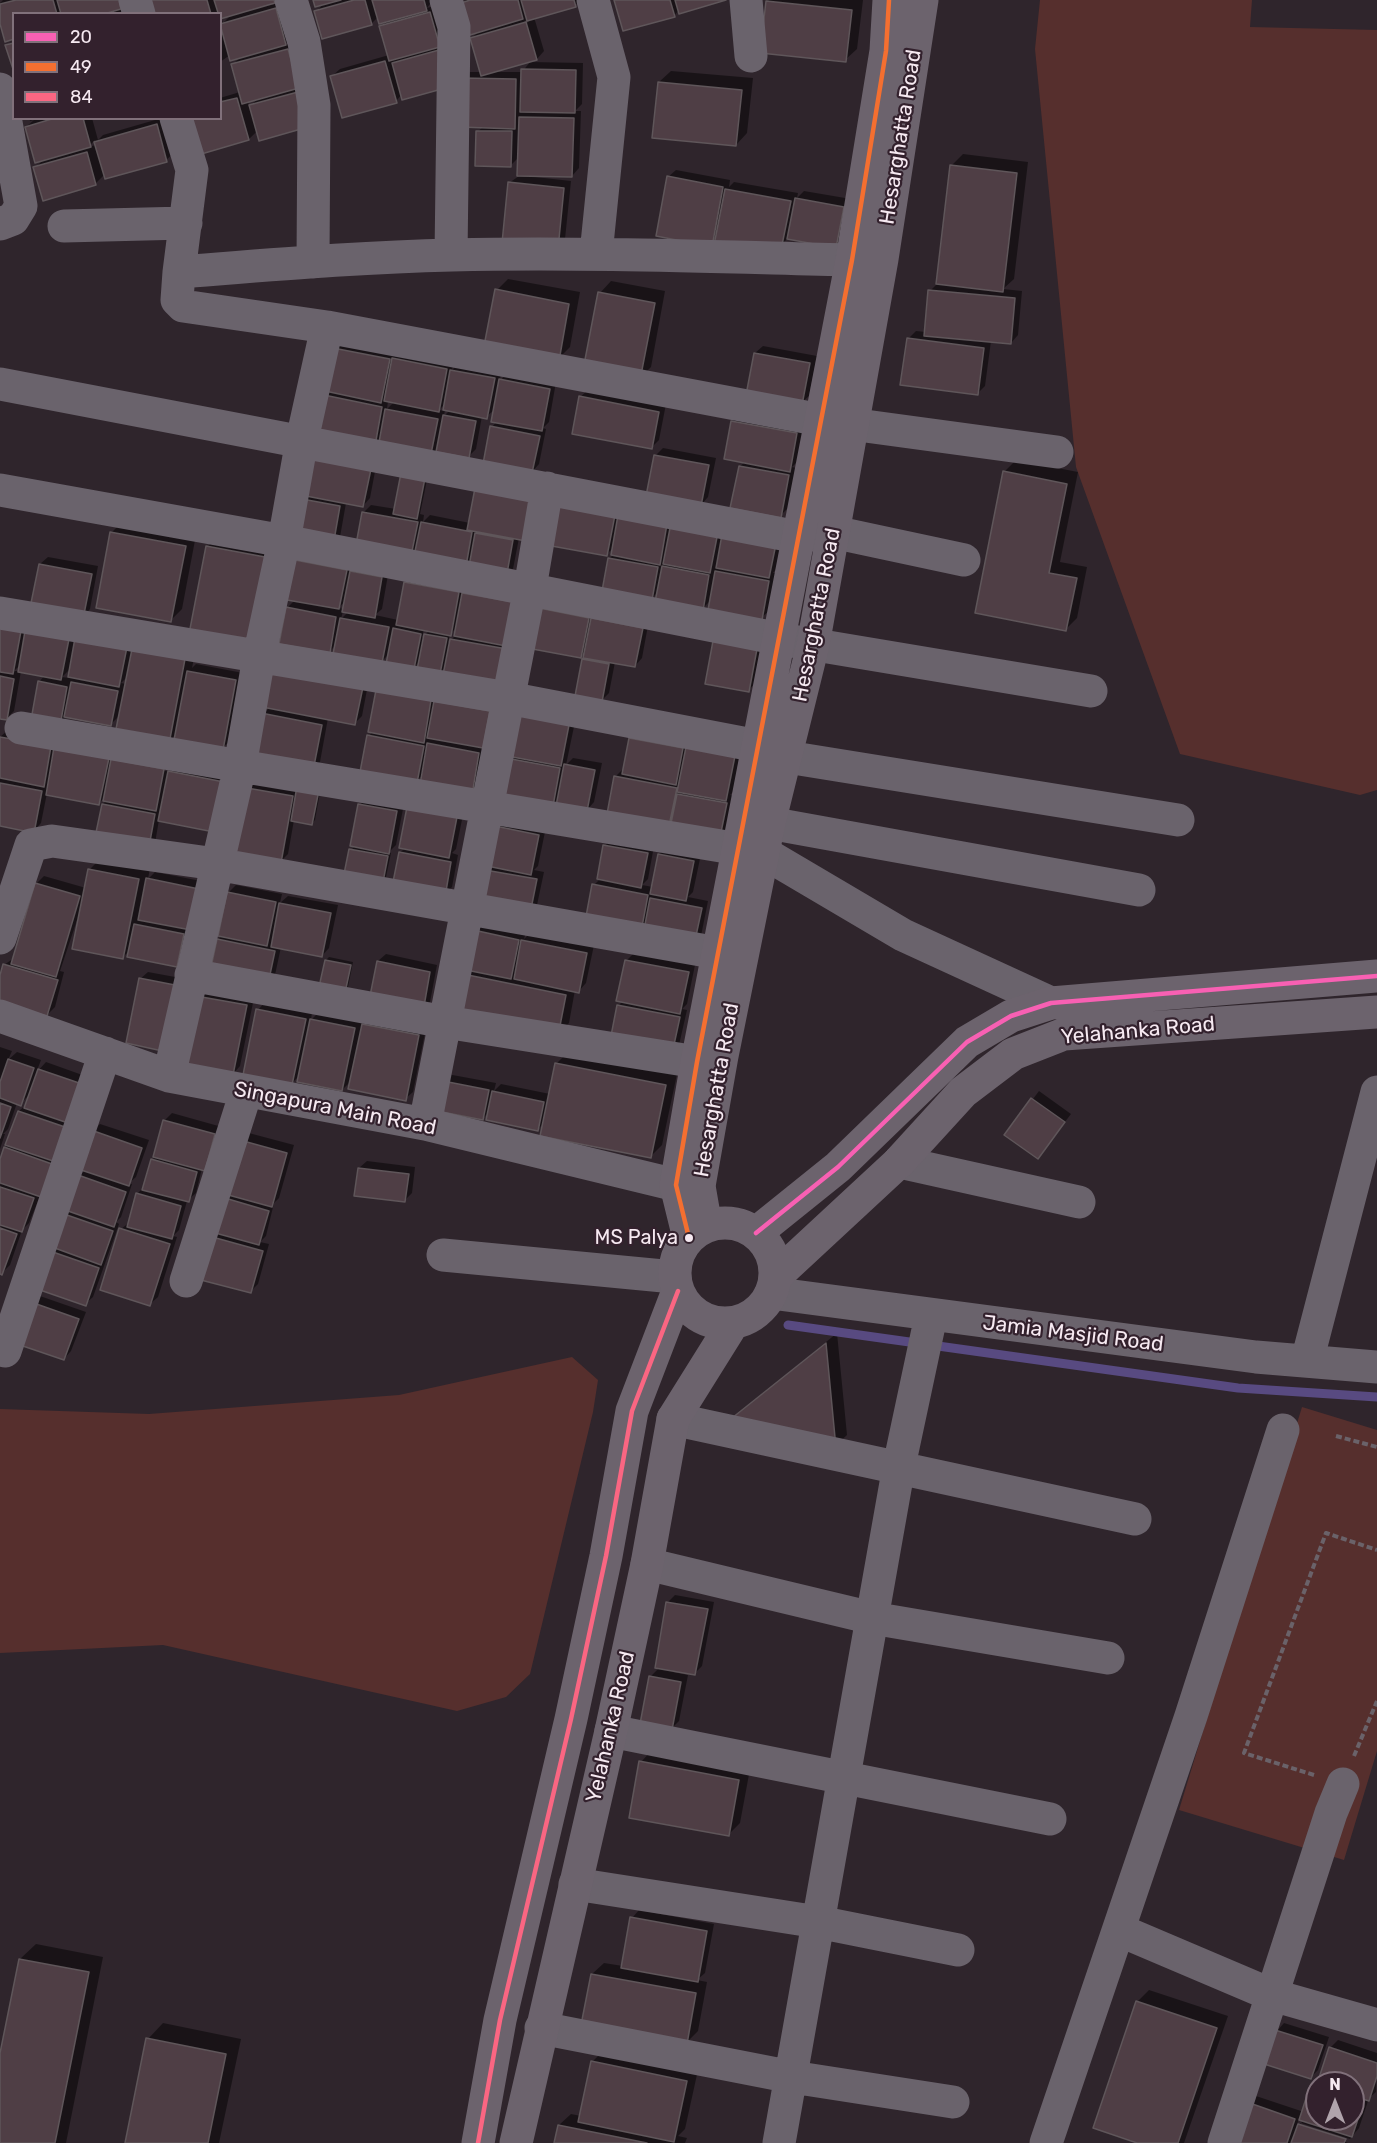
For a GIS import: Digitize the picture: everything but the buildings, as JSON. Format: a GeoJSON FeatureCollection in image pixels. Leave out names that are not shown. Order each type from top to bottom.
{"type":"FeatureCollection","features":[{"type":"Feature","properties":{"kind":"main road","name":"Hesarghatta Road"},"geometry":{"type":"LineString","coordinates":[[688,1185],[722,1056],[773,752],[780,639],[852,260],[886,51],[889,0]]}},
{"type":"Feature","properties":{"kind":"main road","name":"Hesarghatta Road"},"geometry":{"type":"LineString","coordinates":[[773,752],[813,645],[854,423],[922,0]]}},
{"type":"Feature","properties":{"kind":"main road","name":"Hesarghatta Road"},"geometry":{"type":"LineString","coordinates":[[698,1232],[688,1185],[697,1062],[718,953],[758,842]]}},
{"type":"Feature","properties":{"kind":"main road","name":"Yelahanka Road"},"geometry":{"type":"LineString","coordinates":[[756,1233],[838,1167],[967,1042],[1011,1016],[1051,1003],[1377,976]]}},
{"type":"Feature","properties":{"kind":"main road","name":"Yelahanka Road"},"geometry":{"type":"LineString","coordinates":[[773,1285],[899,1162],[963,1092],[1013,1054],[1064,1034],[1377,1012]]}},
{"type":"Feature","properties":{"kind":"main road"},"geometry":{"type":"LineString","coordinates":[[729,1223],[756,1233],[764,1242],[773,1258],[773,1285],[762,1307],[748,1317],[733,1323],[716,1322],[700,1317],[687,1306],[676,1284],[675,1263],[698,1232],[729,1223]]}},
{"type":"Feature","properties":{"kind":"main road","name":"Yelahanka Road"},"geometry":{"type":"LineString","coordinates":[[478,2143],[500,2020],[571,1719],[606,1556],[632,1412],[676,1284]]}},
{"type":"Feature","properties":{"kind":"main road","name":"Yelahanka Road"},"geometry":{"type":"LineString","coordinates":[[516,2143],[647,1564],[673,1419],[733,1323]]}},
{"type":"Feature","properties":{"kind":"street"},"geometry":{"type":"LineString","coordinates":[[291,0],[304,42],[314,105],[313,262]]}},
{"type":"Feature","properties":{"kind":"street"},"geometry":{"type":"LineString","coordinates":[[446,0],[454,27],[451,255]]}},
{"type":"Feature","properties":{"kind":"street"},"geometry":{"type":"LineString","coordinates":[[593,0],[614,77],[596,254]]}},
{"type":"Feature","properties":{"kind":"street"},"geometry":{"type":"LineString","coordinates":[[746,0],[751,56]]}},
{"type":"Feature","properties":{"kind":"street"},"geometry":{"type":"LineString","coordinates":[[0,89],[21,206],[13,219],[0,224]]}},
{"type":"Feature","properties":{"kind":"street"},"geometry":{"type":"LineString","coordinates":[[177,120],[192,170],[177,300],[183,306],[327,327],[821,420],[1057,452]]}},
{"type":"Feature","properties":{"kind":"street"},"geometry":{"type":"LineString","coordinates":[[64,226],[186,223]]}},
{"type":"Feature","properties":{"kind":"street"},"geometry":{"type":"LineString","coordinates":[[179,272],[451,255],[596,254],[852,260]]}},
{"type":"Feature","properties":{"kind":"street"},"geometry":{"type":"LineString","coordinates":[[169,1076],[240,766],[302,440],[327,327]]}},
{"type":"Feature","properties":{"kind":"street"},"geometry":{"type":"LineString","coordinates":[[0,384],[302,440],[798,537],[833,532],[964,560]]}},
{"type":"Feature","properties":{"kind":"street"},"geometry":{"type":"LineString","coordinates":[[425,1124],[530,588],[547,488]]}},
{"type":"Feature","properties":{"kind":"street"},"geometry":{"type":"LineString","coordinates":[[0,490],[284,541],[780,639],[1091,691]]}},
{"type":"Feature","properties":{"kind":"street"},"geometry":{"type":"LineString","coordinates":[[0,613],[508,698],[773,752],[1178,820]]}},
{"type":"Feature","properties":{"kind":"street"},"geometry":{"type":"LineString","coordinates":[[21,728],[487,807],[1139,890]]}},
{"type":"Feature","properties":{"kind":"street"},"geometry":{"type":"LineString","coordinates":[[0,938],[31,845],[41,841],[216,864],[718,953]]}},
{"type":"Feature","properties":{"kind":"street"},"geometry":{"type":"LineString","coordinates":[[758,842],[903,936],[1051,1003]]}},
{"type":"Feature","properties":{"kind":"street"},"geometry":{"type":"LineString","coordinates":[[191,975],[445,1022],[697,1062]]}},
{"type":"Feature","properties":{"kind":"street","name":"Singapura Main Road"},"geometry":{"type":"LineString","coordinates":[[0,1016],[169,1076],[425,1124],[688,1185]]}},
{"type":"Feature","properties":{"kind":"street"},"geometry":{"type":"LineString","coordinates":[[5,1351],[105,1053]]}},
{"type":"Feature","properties":{"kind":"street"},"geometry":{"type":"LineString","coordinates":[[186,1281],[246,1092]]}},
{"type":"Feature","properties":{"kind":"street"},"geometry":{"type":"LineString","coordinates":[[1307,1361],[1377,1092]]}},
{"type":"Feature","properties":{"kind":"street"},"geometry":{"type":"LineString","coordinates":[[899,1162],[1079,1202]]}},
{"type":"Feature","properties":{"kind":"street"},"geometry":{"type":"LineString","coordinates":[[443,1255],[676,1284]]}},
{"type":"Feature","properties":{"kind":"street","name":"Jamia Masjid Road"},"geometry":{"type":"LineString","coordinates":[[773,1285],[927,1335],[1377,1366]]}},
{"type":"Feature","properties":{"kind":"street"},"geometry":{"type":"LineString","coordinates":[[779,2143],[872,1618],[927,1335]]}},
{"type":"Feature","properties":{"kind":"street"},"geometry":{"type":"LineString","coordinates":[[673,1419],[900,1466],[1136,1519]]}},
{"type":"Feature","properties":{"kind":"street"},"geometry":{"type":"LineString","coordinates":[[1046,2143],[1119,1930],[1283,1430]]}},
{"type":"Feature","properties":{"kind":"street"},"geometry":{"type":"LineString","coordinates":[[647,1564],[872,1618],[1108,1658]]}},
{"type":"Feature","properties":{"kind":"street"},"geometry":{"type":"LineString","coordinates":[[610,1731],[1050,1819]]}},
{"type":"Feature","properties":{"kind":"street"},"geometry":{"type":"LineString","coordinates":[[1224,2143],[1343,1784]]}},
{"type":"Feature","properties":{"kind":"street"},"geometry":{"type":"LineString","coordinates":[[575,1884],[818,1922],[958,1950]]}},
{"type":"Feature","properties":{"kind":"street"},"geometry":{"type":"LineString","coordinates":[[1119,1930],[1272,1995],[1377,2025]]}},
{"type":"Feature","properties":{"kind":"street"},"geometry":{"type":"LineString","coordinates":[[541,2028],[792,2077],[953,2102]]}},
{"type":"Feature","properties":{"kind":"path"},"geometry":{"type":"LineString","coordinates":[[1336,1436],[1377,1447]]}},
{"type":"Feature","properties":{"kind":"path"},"geometry":{"type":"LineString","coordinates":[[1377,1550],[1326,1533],[1244,1753],[1343,1784],[1377,1701]]}},
{"type":"Feature","properties":{"kind":"shaded area"},"geometry":{"type":"Polygon","coordinates":[[[1040,0],[1252,0],[1250,27],[1377,30],[1377,790],[1360,795],[1180,754],[1076,467],[1035,49],[1040,0]]]}},
{"type":"Feature","properties":{"kind":"shaded area"},"geometry":{"type":"Polygon","coordinates":[[[572,1357],[598,1380],[593,1412],[530,1674],[506,1697],[457,1711],[163,1645],[0,1653],[0,1409],[149,1414],[399,1395],[572,1357]]]}},
{"type":"Feature","properties":{"kind":"shaded area"},"geometry":{"type":"Polygon","coordinates":[[[1302,1407],[1377,1430],[1377,1751],[1344,1860],[1179,1810],[1302,1407]]]}},
{"type":"Feature","properties":{"kind":"waterway"},"geometry":{"type":"LineString","coordinates":[[788,1325],[1238,1388],[1377,1397]]}},
{"type":"Feature","properties":{"kind":"transit line","name":"49"},"geometry":{"type":"LineString","coordinates":[[689,1238],[676,1185],[697,1062],[852,260],[886,51],[889,0]]}},
{"type":"Feature","properties":{"kind":"transit line","name":"20"},"geometry":{"type":"LineString","coordinates":[[756,1233],[838,1167],[967,1042],[1011,1016],[1051,1003],[1377,976]]}},
{"type":"Feature","properties":{"kind":"transit line","name":"84"},"geometry":{"type":"LineString","coordinates":[[478,2143],[500,2020],[571,1719],[606,1556],[632,1411],[678,1291]]}},
{"type":"Feature","properties":{"kind":"place","name":"MS Palya"},"geometry":{"type":"Point","coordinates":[689,1238]}}]}
